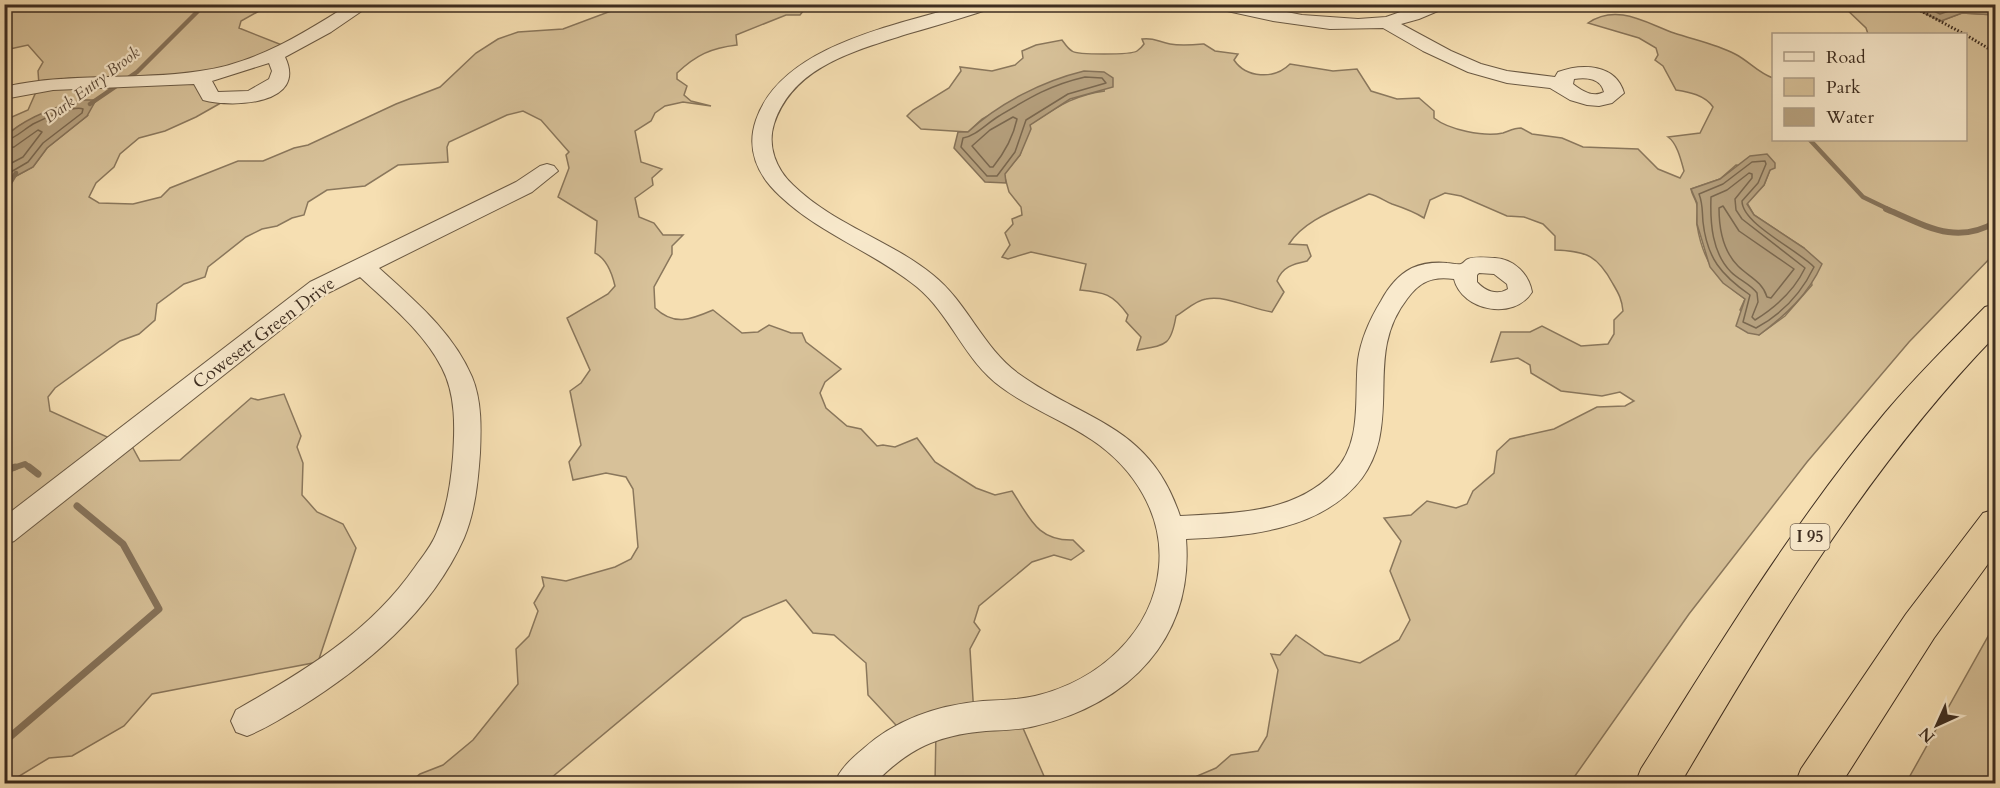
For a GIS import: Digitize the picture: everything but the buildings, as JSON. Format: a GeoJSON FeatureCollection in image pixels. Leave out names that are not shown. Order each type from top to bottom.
{"type":"FeatureCollection","features":[{"type":"Feature","properties":{"kind":"highway","name":"I 95"},"geometry":{"type":"LineString","coordinates":[[1656,783],[1793,562],[1832,506],[1916,397],[1995,315]]}},
{"type":"Feature","properties":{"kind":"highway"},"geometry":{"type":"LineString","coordinates":[[1816,783],[1953,578],[1995,524]]}},
{"type":"Feature","properties":{"kind":"street"},"geometry":{"type":"LineString","coordinates":[[4,93],[37,86],[200,77],[228,71],[274,56],[363,4]]}},
{"type":"Feature","properties":{"kind":"street"},"geometry":{"type":"LineString","coordinates":[[850,783],[890,746],[912,733],[935,725],[979,717],[1013,715],[1046,709],[1077,697],[1105,681],[1129,662],[1148,640],[1162,615],[1171,590],[1174,564],[1171,528],[1157,490],[1125,450],[1104,434],[999,373],[969,341],[941,295],[909,271],[819,218],[790,195],[775,177],[760,146],[761,129],[767,112],[788,83],[806,69],[860,42],[987,4]]}},
{"type":"Feature","properties":{"kind":"street"},"geometry":{"type":"LineString","coordinates":[[1218,4],[1320,24],[1357,25],[1412,16],[1439,4]]}},
{"type":"Feature","properties":{"kind":"street"},"geometry":{"type":"LineString","coordinates":[[1386,22],[1431,50],[1465,64],[1506,76],[1563,85]]}},
{"type":"Feature","properties":{"kind":"street"},"geometry":{"type":"LineString","coordinates":[[200,77],[210,96],[218,99],[235,99],[255,95],[267,90],[281,76],[282,70],[274,56]]}},
{"type":"Feature","properties":{"kind":"street","name":"Cowesett Green Drive"},"geometry":{"type":"LineString","coordinates":[[4,533],[318,288],[524,188],[547,171]]}},
{"type":"Feature","properties":{"kind":"street"},"geometry":{"type":"LineString","coordinates":[[247,721],[340,665],[383,629],[420,586],[451,535],[464,481],[468,427],[460,378],[442,348],[399,300],[362,265]]}},
{"type":"Feature","properties":{"kind":"street"},"geometry":{"type":"LineString","coordinates":[[1171,528],[1255,523],[1279,518],[1306,508],[1344,480],[1356,464],[1370,425],[1371,355],[1387,310],[1403,287],[1420,274],[1445,270],[1465,273]]}},
{"type":"Feature","properties":{"kind":"path"},"geometry":{"type":"LineString","coordinates":[[1908,4],[1961,33]]}},
{"type":"Feature","properties":{"kind":"path"},"geometry":{"type":"LineString","coordinates":[[1967,36],[1995,53]]}},
{"type":"Feature","properties":{"kind":"green space"},"geometry":{"type":"Polygon","coordinates":[[[5,5],[270,5],[241,21],[239,28],[292,49],[202,77],[226,100],[165,131],[139,138],[120,154],[114,167],[96,183],[89,197],[99,203],[133,204],[161,197],[170,188],[238,161],[263,161],[294,148],[308,145],[396,104],[440,87],[476,53],[498,39],[518,32],[563,29],[627,5],[808,5],[800,15],[786,15],[736,35],[737,45],[704,53],[677,73],[677,79],[687,86],[684,95],[691,101],[711,106],[683,102],[665,106],[655,113],[651,121],[635,131],[641,162],[662,169],[652,178],[653,185],[635,198],[639,217],[654,223],[663,235],[683,235],[672,246],[672,254],[654,287],[655,308],[669,317],[683,320],[713,310],[742,333],[758,332],[769,325],[791,333],[802,333],[806,342],[841,369],[825,382],[820,393],[826,408],[847,426],[861,429],[877,446],[895,447],[917,438],[935,462],[976,488],[995,495],[1012,491],[1030,519],[1043,532],[1051,537],[1073,540],[1084,551],[1071,560],[1054,555],[1032,562],[979,606],[974,622],[980,630],[970,649],[974,716],[1019,719],[1047,783],[935,783],[936,729],[907,737],[868,695],[866,663],[834,635],[813,633],[786,600],[743,618],[545,783],[409,783],[420,774],[443,765],[473,740],[518,684],[516,649],[529,636],[538,611],[534,603],[544,586],[542,577],[566,581],[615,567],[631,559],[638,547],[633,489],[626,477],[606,473],[573,480],[569,462],[581,445],[570,391],[581,383],[590,370],[567,318],[608,294],[615,286],[608,267],[595,253],[597,221],[558,197],[569,168],[566,155],[569,152],[541,120],[523,111],[507,115],[449,142],[448,162],[398,165],[365,186],[327,190],[308,202],[304,215],[277,226],[262,229],[246,237],[208,267],[205,277],[184,284],[157,304],[155,320],[139,334],[120,341],[55,388],[48,397],[50,411],[118,442],[128,439],[140,461],[180,460],[251,398],[258,400],[284,394],[301,436],[297,447],[303,463],[302,495],[317,512],[343,524],[356,548],[318,662],[152,694],[124,726],[72,756],[49,758],[5,783],[5,182],[33,167],[47,148],[87,116],[53,116],[33,120],[14,129],[5,137],[5,120],[28,110],[39,85],[38,71],[43,62],[28,45],[5,50],[5,5]]]}},
{"type":"Feature","properties":{"kind":"green space"},"geometry":{"type":"Polygon","coordinates":[[[1842,5],[1907,5],[1941,21],[1962,13],[1996,15],[1995,253],[1909,342],[1807,462],[1689,614],[1570,783],[1195,783],[1197,776],[1216,768],[1231,755],[1258,751],[1267,736],[1278,670],[1271,654],[1280,655],[1296,635],[1325,655],[1360,663],[1399,640],[1410,620],[1390,571],[1401,541],[1384,518],[1411,515],[1427,501],[1456,508],[1467,504],[1473,491],[1494,473],[1497,451],[1510,439],[1554,429],[1597,407],[1625,406],[1634,401],[1620,392],[1602,396],[1561,391],[1531,373],[1530,365],[1518,358],[1491,362],[1501,332],[1530,332],[1542,326],[1581,346],[1608,344],[1614,334],[1614,320],[1623,311],[1620,297],[1608,275],[1596,261],[1583,254],[1555,250],[1555,236],[1543,224],[1524,217],[1507,216],[1461,196],[1445,193],[1430,200],[1424,218],[1369,194],[1315,220],[1296,235],[1289,244],[1307,245],[1311,256],[1307,261],[1285,269],[1279,276],[1277,281],[1284,292],[1272,312],[1222,299],[1202,300],[1176,316],[1172,333],[1166,342],[1155,347],[1137,350],[1141,337],[1126,321],[1128,315],[1118,303],[1102,293],[1080,290],[1086,264],[1031,252],[1008,259],[1002,257],[1010,245],[1005,233],[1013,224],[1012,219],[1022,215],[1021,207],[1009,192],[1004,174],[1020,155],[1029,125],[1074,99],[1105,91],[1019,98],[982,119],[968,132],[921,129],[907,116],[949,88],[961,71],[960,67],[992,71],[1015,65],[1023,58],[1022,51],[1036,45],[1062,40],[1072,51],[1104,54],[1137,51],[1144,44],[1142,39],[1150,39],[1174,45],[1204,44],[1215,51],[1238,54],[1234,60],[1239,66],[1260,75],[1276,73],[1290,64],[1333,71],[1357,69],[1371,91],[1397,99],[1419,98],[1434,111],[1434,118],[1448,126],[1477,133],[1495,134],[1521,128],[1532,134],[1562,138],[1583,147],[1638,149],[1658,169],[1680,178],[1684,171],[1682,162],[1676,147],[1668,137],[1700,133],[1713,107],[1701,97],[1676,90],[1663,66],[1655,60],[1658,55],[1656,48],[1639,38],[1588,23],[1599,17],[1621,15],[1642,20],[1728,51],[1772,78],[1772,141],[1967,141],[1967,33],[1868,33],[1866,28],[1842,5]],[[1736,165],[1720,179],[1691,189],[1697,204],[1697,225],[1707,259],[1726,284],[1745,299],[1740,310],[1759,335],[1785,316],[1812,285],[1804,248],[1754,215],[1747,203],[1764,185],[1770,170],[1736,165]]]}},
{"type":"Feature","properties":{"kind":"green space"},"geometry":{"type":"Polygon","coordinates":[[[1995,624],[1995,783],[1906,783],[1995,624]]]}},
{"type":"Feature","properties":{"kind":"water"},"geometry":{"type":"Polygon","coordinates":[[[1907,5],[1995,5],[1995,15],[1962,13],[1941,21],[1907,5]]]}},
{"type":"Feature","properties":{"kind":"water"},"geometry":{"type":"Polygon","coordinates":[[[1084,71],[1104,72],[1113,78],[1113,87],[1070,99],[1030,125],[1031,129],[1020,155],[1005,174],[1006,183],[985,182],[954,148],[958,132],[968,132],[980,121],[1022,94],[1084,71]]]}},
{"type":"Feature","properties":{"kind":"water"},"geometry":{"type":"Polygon","coordinates":[[[81,100],[96,100],[87,116],[47,148],[33,167],[5,182],[5,137],[21,124],[40,114],[81,100]]]}},
{"type":"Feature","properties":{"kind":"water"},"geometry":{"type":"Polygon","coordinates":[[[1767,154],[1775,163],[1775,168],[1770,170],[1764,185],[1747,204],[1754,215],[1804,248],[1822,264],[1803,295],[1759,335],[1748,333],[1736,326],[1745,299],[1723,283],[1710,267],[1697,224],[1697,203],[1691,189],[1720,179],[1750,156],[1767,154]]]}},
{"type":"Feature","properties":{"kind":"waterway","name":"Dark Entry Brook"},"geometry":{"type":"LineString","coordinates":[[90,104],[137,72],[205,4]]}},
{"type":"Feature","properties":{"kind":"waterway"},"geometry":{"type":"LineString","coordinates":[[1811,141],[1863,197],[1890,210]]}},
{"type":"Feature","properties":{"kind":"waterway","name":"Dark Entry Brook"},"geometry":{"type":"LineString","coordinates":[[4,193],[16,173]]}},
{"type":"Feature","properties":{"kind":"waterway"},"geometry":{"type":"LineString","coordinates":[[1886,209],[1940,231],[1953,233],[1981,229],[1996,222]]}},
{"type":"Feature","properties":{"kind":"waterway"},"geometry":{"type":"LineString","coordinates":[[10,469],[25,464],[31,469]]}},
{"type":"Feature","properties":{"kind":"waterway"},"geometry":{"type":"LineString","coordinates":[[4,471],[15,467]]}},
{"type":"Feature","properties":{"kind":"waterway"},"geometry":{"type":"LineString","coordinates":[[29,467],[38,474]]}},
{"type":"Feature","properties":{"kind":"waterway"},"geometry":{"type":"LineString","coordinates":[[4,742],[159,609],[123,544],[77,506]]}}]}
